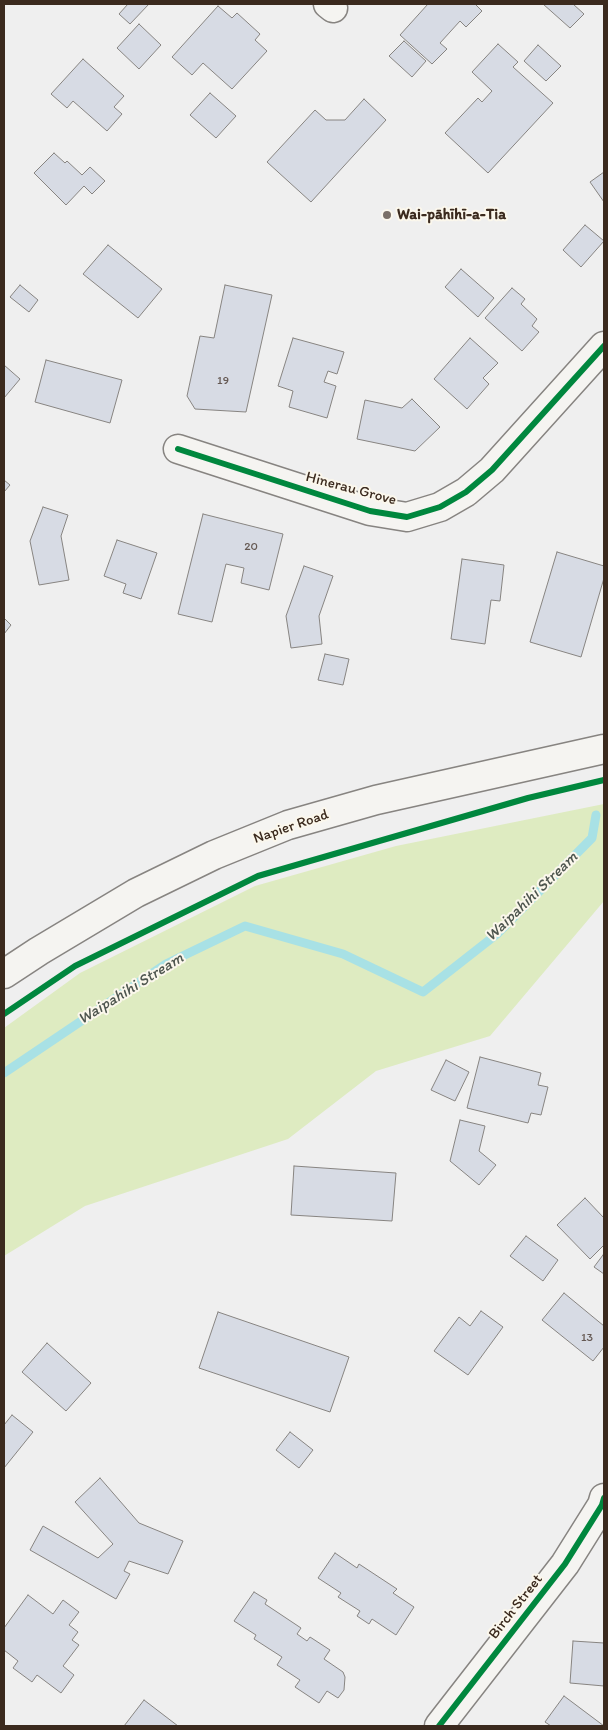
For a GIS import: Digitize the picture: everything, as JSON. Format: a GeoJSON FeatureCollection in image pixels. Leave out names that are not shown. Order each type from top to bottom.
{"type":"FeatureCollection","features":[{"type":"Feature","properties":{"kind":"street","name":"Hinerau Grove"},"geometry":{"type":"LineString","coordinates":[[178,449],[370,511],[407,517],[440,507],[466,492],[492,470],[604,346]]}},
{"type":"Feature","properties":{"kind":"street","name":"Napier Road"},"geometry":{"type":"LineString","coordinates":[[4,974],[136,893],[214,856],[288,825],[376,800],[604,749]]}},
{"type":"Feature","properties":{"kind":"street","name":"Birch Street"},"geometry":{"type":"LineString","coordinates":[[439,1726],[565,1564],[602,1505],[604,1498]]}},
{"type":"Feature","properties":{"kind":"green space"},"geometry":{"type":"Polygon","coordinates":[[[604,804],[604,901],[490,1036],[376,1071],[288,1139],[85,1206],[4,1256],[4,1028],[80,973],[255,886],[396,846],[604,804]]]}},
{"type":"Feature","properties":{"kind":"building"},"geometry":{"type":"Polygon","coordinates":[[[128,4],[149,4],[130,24],[119,14],[128,4]]]}},
{"type":"Feature","properties":{"kind":"building"},"geometry":{"type":"Polygon","coordinates":[[[428,4],[478,4],[476,5],[482,11],[466,27],[460,21],[440,43],[447,49],[432,64],[400,35],[428,4]]]}},
{"type":"Feature","properties":{"kind":"building"},"geometry":{"type":"Polygon","coordinates":[[[543,4],[573,4],[584,14],[570,28],[543,4]]]}},
{"type":"Feature","properties":{"kind":"building"},"geometry":{"type":"Polygon","coordinates":[[[218,6],[232,18],[237,13],[260,34],[255,40],[267,51],[232,89],[203,63],[192,75],[172,57],[218,6]]]}},
{"type":"Feature","properties":{"kind":"building"},"geometry":{"type":"Polygon","coordinates":[[[139,24],[161,45],[139,69],[117,48],[139,24]]]}},
{"type":"Feature","properties":{"kind":"building"},"geometry":{"type":"Polygon","coordinates":[[[404,41],[426,61],[412,77],[389,56],[404,41]]]}},
{"type":"Feature","properties":{"kind":"building"},"geometry":{"type":"Polygon","coordinates":[[[498,44],[518,62],[513,67],[553,103],[488,173],[445,133],[478,98],[482,102],[492,91],[472,72],[498,44]]]}},
{"type":"Feature","properties":{"kind":"building"},"geometry":{"type":"Polygon","coordinates":[[[538,45],[561,66],[546,81],[524,61],[538,45]]]}},
{"type":"Feature","properties":{"kind":"building"},"geometry":{"type":"Polygon","coordinates":[[[83,59],[124,96],[114,107],[122,114],[107,131],[73,101],[67,108],[51,94],[83,59]]]}},
{"type":"Feature","properties":{"kind":"building"},"geometry":{"type":"Polygon","coordinates":[[[210,93],[236,116],[216,138],[190,115],[210,93]]]}},
{"type":"Feature","properties":{"kind":"building"},"geometry":{"type":"Polygon","coordinates":[[[364,99],[386,120],[311,202],[267,162],[315,110],[326,120],[345,120],[364,99]]]}},
{"type":"Feature","properties":{"kind":"building"},"geometry":{"type":"Polygon","coordinates":[[[54,153],[65,163],[67,161],[82,175],[90,167],[105,181],[92,194],[84,186],[66,205],[34,173],[54,153]]]}},
{"type":"Feature","properties":{"kind":"building"},"geometry":{"type":"Polygon","coordinates":[[[604,172],[604,202],[590,182],[604,172]]]}},
{"type":"Feature","properties":{"kind":"building"},"geometry":{"type":"Polygon","coordinates":[[[585,225],[604,241],[581,267],[563,250],[585,225]]]}},
{"type":"Feature","properties":{"kind":"building"},"geometry":{"type":"Polygon","coordinates":[[[108,245],[162,289],[138,318],[83,274],[108,245]]]}},
{"type":"Feature","properties":{"kind":"building"},"geometry":{"type":"Polygon","coordinates":[[[461,269],[494,298],[478,317],[445,287],[461,269]]]}},
{"type":"Feature","properties":{"kind":"building"},"geometry":{"type":"Polygon","coordinates":[[[20,285],[38,300],[29,312],[10,297],[20,285]]]}},
{"type":"Feature","properties":{"kind":"building"},"geometry":{"type":"Polygon","coordinates":[[[225,285],[272,295],[246,412],[195,409],[187,396],[200,336],[214,338],[225,285]]]}},
{"type":"Feature","properties":{"kind":"building"},"geometry":{"type":"Polygon","coordinates":[[[512,288],[525,299],[521,304],[537,319],[532,326],[539,332],[522,351],[485,318],[512,288]]]}},
{"type":"Feature","properties":{"kind":"building"},"geometry":{"type":"Polygon","coordinates":[[[293,338],[344,352],[337,374],[328,371],[324,382],[336,386],[327,418],[289,407],[293,391],[278,386],[293,338]]]}},
{"type":"Feature","properties":{"kind":"building"},"geometry":{"type":"Polygon","coordinates":[[[470,338],[498,363],[483,378],[489,384],[467,409],[434,379],[470,338]]]}},
{"type":"Feature","properties":{"kind":"building"},"geometry":{"type":"Polygon","coordinates":[[[46,360],[122,380],[110,423],[35,402],[46,360]]]}},
{"type":"Feature","properties":{"kind":"building"},"geometry":{"type":"Polygon","coordinates":[[[4,365],[20,379],[4,398],[4,365]]]}},
{"type":"Feature","properties":{"kind":"building"},"geometry":{"type":"Polygon","coordinates":[[[412,399],[440,427],[415,451],[357,439],[365,400],[402,408],[412,399]]]}},
{"type":"Feature","properties":{"kind":"building"},"geometry":{"type":"Polygon","coordinates":[[[4,480],[10,485],[4,492],[4,480]]]}},
{"type":"Feature","properties":{"kind":"building"},"geometry":{"type":"Polygon","coordinates":[[[43,507],[68,515],[61,536],[69,580],[39,585],[30,541],[43,507]]]}},
{"type":"Feature","properties":{"kind":"building"},"geometry":{"type":"Polygon","coordinates":[[[203,514],[283,534],[269,590],[241,583],[244,568],[226,564],[212,622],[178,614],[203,514]]]}},
{"type":"Feature","properties":{"kind":"building"},"geometry":{"type":"Polygon","coordinates":[[[117,540],[157,553],[141,599],[123,593],[126,584],[104,576],[117,540]]]}},
{"type":"Feature","properties":{"kind":"building"},"geometry":{"type":"Polygon","coordinates":[[[557,552],[604,566],[604,578],[581,657],[530,642],[557,552]]]}},
{"type":"Feature","properties":{"kind":"building"},"geometry":{"type":"Polygon","coordinates":[[[462,559],[504,565],[500,601],[491,600],[485,644],[451,639],[462,559]]]}},
{"type":"Feature","properties":{"kind":"building"},"geometry":{"type":"Polygon","coordinates":[[[304,566],[333,576],[319,616],[322,644],[291,648],[286,616],[304,566]]]}},
{"type":"Feature","properties":{"kind":"building"},"geometry":{"type":"Polygon","coordinates":[[[4,618],[11,625],[4,634],[4,618]]]}},
{"type":"Feature","properties":{"kind":"building"},"geometry":{"type":"Polygon","coordinates":[[[325,654],[349,659],[343,685],[318,680],[325,654]]]}},
{"type":"Feature","properties":{"kind":"building"},"geometry":{"type":"Polygon","coordinates":[[[480,1057],[541,1073],[538,1085],[548,1087],[541,1115],[531,1113],[528,1123],[467,1108],[480,1057]]]}},
{"type":"Feature","properties":{"kind":"building"},"geometry":{"type":"Polygon","coordinates":[[[446,1060],[469,1072],[455,1101],[431,1090],[446,1060]]]}},
{"type":"Feature","properties":{"kind":"building"},"geometry":{"type":"Polygon","coordinates":[[[460,1120],[485,1126],[479,1151],[496,1165],[479,1185],[450,1161],[460,1120]]]}},
{"type":"Feature","properties":{"kind":"building"},"geometry":{"type":"Polygon","coordinates":[[[294,1166],[396,1173],[392,1221],[291,1215],[294,1166]]]}},
{"type":"Feature","properties":{"kind":"building"},"geometry":{"type":"Polygon","coordinates":[[[585,1198],[604,1218],[604,1245],[590,1259],[557,1225],[585,1198]]]}},
{"type":"Feature","properties":{"kind":"building"},"geometry":{"type":"Polygon","coordinates":[[[526,1236],[558,1260],[543,1281],[510,1256],[526,1236]]]}},
{"type":"Feature","properties":{"kind":"building"},"geometry":{"type":"Polygon","coordinates":[[[604,1255],[604,1274],[594,1267],[604,1255]]]}},
{"type":"Feature","properties":{"kind":"building"},"geometry":{"type":"Polygon","coordinates":[[[564,1293],[604,1326],[604,1347],[593,1361],[542,1320],[564,1293]]]}},
{"type":"Feature","properties":{"kind":"building"},"geometry":{"type":"Polygon","coordinates":[[[481,1311],[503,1327],[468,1375],[434,1351],[459,1317],[470,1326],[481,1311]]]}},
{"type":"Feature","properties":{"kind":"building"},"geometry":{"type":"Polygon","coordinates":[[[218,1312],[349,1357],[330,1412],[199,1368],[218,1312]]]}},
{"type":"Feature","properties":{"kind":"building"},"geometry":{"type":"Polygon","coordinates":[[[47,1343],[91,1383],[66,1411],[22,1372],[47,1343]]]}},
{"type":"Feature","properties":{"kind":"building"},"geometry":{"type":"Polygon","coordinates":[[[12,1415],[33,1432],[4,1468],[4,1425],[12,1415]]]}},
{"type":"Feature","properties":{"kind":"building"},"geometry":{"type":"Polygon","coordinates":[[[290,1432],[313,1450],[299,1468],[276,1450],[290,1432]]]}},
{"type":"Feature","properties":{"kind":"building"},"geometry":{"type":"Polygon","coordinates":[[[100,1478],[139,1523],[183,1541],[168,1574],[129,1561],[124,1571],[130,1574],[116,1599],[30,1550],[43,1526],[98,1558],[113,1544],[75,1502],[100,1478]]]}},
{"type":"Feature","properties":{"kind":"building"},"geometry":{"type":"Polygon","coordinates":[[[335,1553],[357,1568],[359,1564],[397,1589],[393,1593],[414,1607],[396,1635],[372,1619],[369,1624],[357,1616],[360,1611],[338,1597],[341,1593],[318,1578],[335,1553]]]}},
{"type":"Feature","properties":{"kind":"building"},"geometry":{"type":"Polygon","coordinates":[[[254,1592],[267,1600],[265,1604],[301,1628],[297,1634],[307,1641],[310,1637],[330,1650],[324,1659],[343,1672],[345,1677],[344,1690],[338,1698],[327,1691],[319,1703],[295,1687],[300,1680],[277,1665],[282,1657],[254,1639],[256,1635],[234,1621],[254,1592]]]}},
{"type":"Feature","properties":{"kind":"building"},"geometry":{"type":"Polygon","coordinates":[[[28,1595],[53,1614],[63,1600],[79,1612],[69,1625],[78,1632],[72,1640],[79,1645],[63,1666],[74,1675],[61,1693],[37,1675],[32,1682],[13,1668],[18,1661],[4,1650],[4,1628],[28,1595]]]}},
{"type":"Feature","properties":{"kind":"building"},"geometry":{"type":"Polygon","coordinates":[[[573,1641],[604,1643],[604,1686],[570,1683],[573,1641]]]}},
{"type":"Feature","properties":{"kind":"building"},"geometry":{"type":"Polygon","coordinates":[[[564,1696],[604,1726],[551,1726],[545,1722],[564,1696]]]}},
{"type":"Feature","properties":{"kind":"building"},"geometry":{"type":"Polygon","coordinates":[[[144,1700],[178,1726],[124,1726],[144,1700]]]}},
{"type":"Feature","properties":{"kind":"waterway","name":"Waipahihi Stream"},"geometry":{"type":"LineString","coordinates":[[4,1073],[166,964],[245,926],[343,954],[423,992],[497,934],[592,838],[596,815]]}},
{"type":"Feature","properties":{"kind":"cycle path"},"geometry":{"type":"LineString","coordinates":[[178,449],[370,511],[407,517],[440,507],[466,492],[492,470],[604,346]]}},
{"type":"Feature","properties":{"kind":"cycle path"},"geometry":{"type":"LineString","coordinates":[[4,1014],[75,966],[258,876],[528,798],[604,780]]}},
{"type":"Feature","properties":{"kind":"cycle path"},"geometry":{"type":"LineString","coordinates":[[439,1726],[565,1564],[602,1505],[604,1498]]}},
{"type":"Feature","properties":{"kind":"place","name":"Wai-pāhīhī-a-Tia"},"geometry":{"type":"Point","coordinates":[387,215]}}]}
